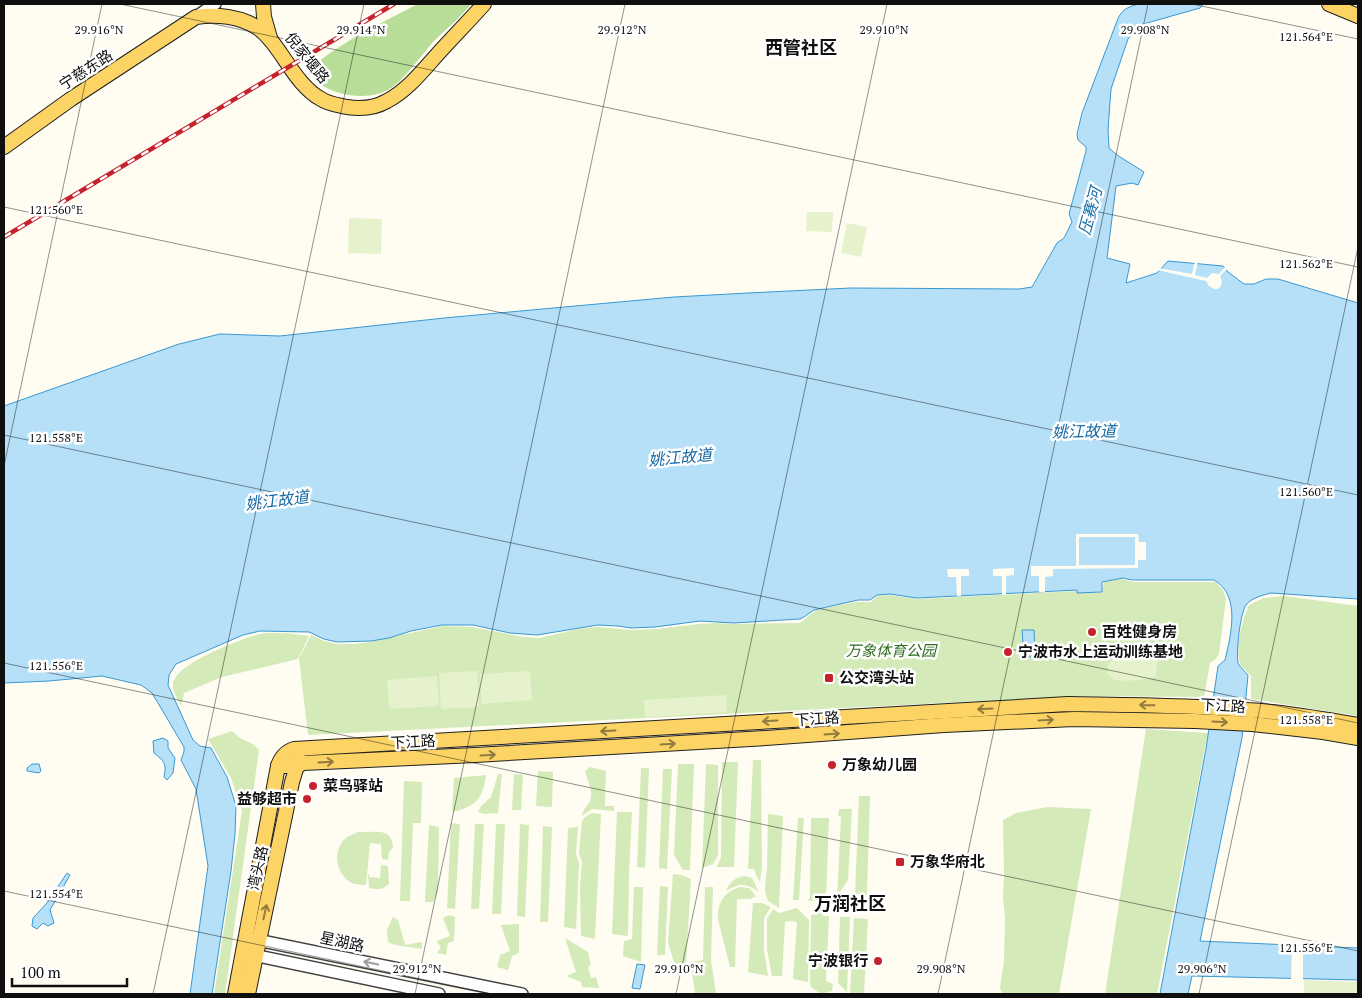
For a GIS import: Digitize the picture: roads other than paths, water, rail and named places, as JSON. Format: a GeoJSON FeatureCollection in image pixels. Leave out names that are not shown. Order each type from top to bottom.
{"type":"FeatureCollection","features":[{"type":"Feature","properties":{"kind":"main road"},"geometry":{"type":"LineString","coordinates":[[263,4],[264,17],[270,38]]}},
{"type":"Feature","properties":{"kind":"main road","name":"倪家堰路"},"geometry":{"type":"LineString","coordinates":[[192,20],[211,16],[234,18],[258,28],[270,38],[302,82],[316,96],[336,105],[362,108],[378,105],[395,96],[418,76],[484,4]]}},
{"type":"Feature","properties":{"kind":"main road"},"geometry":{"type":"LineString","coordinates":[[1329,4],[1358,16]]}},
{"type":"Feature","properties":{"kind":"main road","name":"宁慈东路"},"geometry":{"type":"LineString","coordinates":[[4,147],[71,99],[192,20]]}},
{"type":"Feature","properties":{"kind":"main road","name":"下江路"},"geometry":{"type":"LineString","coordinates":[[292,751],[1068,704],[1196,706],[1250,710],[1358,725]]}},
{"type":"Feature","properties":{"kind":"main road","name":"下江路"},"geometry":{"type":"LineString","coordinates":[[278,766],[297,766],[303,763],[474,756],[706,742],[944,725],[1074,719],[1246,723],[1358,738]]}},
{"type":"Feature","properties":{"kind":"main road","name":"湾头路"},"geometry":{"type":"LineString","coordinates":[[235,994],[249,954],[252,939],[278,766],[292,751],[297,766],[252,939]]}},
{"type":"Feature","properties":{"kind":"main road","name":"湾头路"},"geometry":{"type":"LineString","coordinates":[[248,994],[249,954]]}},
{"type":"Feature","properties":{"kind":"street"},"geometry":{"type":"LineString","coordinates":[[192,20],[215,4]]}},
{"type":"Feature","properties":{"kind":"street","name":"星湖路"},"geometry":{"type":"LineString","coordinates":[[252,939],[522,994]]}},
{"type":"Feature","properties":{"kind":"street"},"geometry":{"type":"LineString","coordinates":[[293,964],[301,949]]}},
{"type":"Feature","properties":{"kind":"street","name":"星湖路"},"geometry":{"type":"LineString","coordinates":[[249,954],[439,994]]}},
{"type":"Feature","properties":{"kind":"water"},"geometry":{"type":"Polygon","coordinates":[[[1139,4],[1203,4],[1200,8],[1140,25],[1128,39],[1111,89],[1108,130],[1109,148],[1144,172],[1138,185],[1132,183],[1116,186],[1107,258],[1130,264],[1126,283],[1157,273],[1168,261],[1223,266],[1244,284],[1254,284],[1266,279],[1278,279],[1358,303],[1358,599],[1271,593],[1257,597],[1246,605],[1240,624],[1238,651],[1238,663],[1248,675],[1242,738],[1200,941],[1358,948],[1358,980],[1192,976],[1188,994],[1160,994],[1206,749],[1218,666],[1225,660],[1230,639],[1232,616],[1228,595],[1214,580],[1132,580],[1123,578],[1102,582],[1102,592],[1077,593],[1077,590],[917,598],[890,594],[877,595],[870,600],[858,600],[814,610],[800,619],[734,623],[700,621],[631,628],[598,625],[537,635],[510,633],[473,625],[442,625],[371,641],[337,642],[324,639],[309,632],[260,631],[243,635],[176,664],[169,675],[168,685],[193,740],[200,746],[211,748],[227,777],[236,806],[231,871],[212,994],[190,994],[208,866],[196,789],[181,760],[184,747],[152,693],[141,685],[102,676],[4,683],[4,406],[179,344],[220,334],[280,336],[444,318],[674,297],[851,288],[1019,289],[1032,287],[1057,243],[1064,238],[1072,222],[1069,214],[1086,151],[1086,147],[1078,140],[1077,134],[1082,113],[1120,14],[1131,6],[1139,4]]]}},
{"type":"Feature","properties":{"kind":"water"},"geometry":{"type":"Polygon","coordinates":[[[1022,630],[1034,630],[1035,657],[1024,657],[1022,630]]]}},
{"type":"Feature","properties":{"kind":"water"},"geometry":{"type":"Polygon","coordinates":[[[163,738],[168,741],[168,748],[175,758],[173,773],[167,780],[164,777],[164,763],[154,753],[153,741],[163,738]]]}},
{"type":"Feature","properties":{"kind":"water"},"geometry":{"type":"Polygon","coordinates":[[[32,764],[39,764],[41,771],[39,773],[27,771],[27,768],[32,764]]]}},
{"type":"Feature","properties":{"kind":"water"},"geometry":{"type":"Polygon","coordinates":[[[67,873],[70,875],[50,910],[54,923],[48,926],[43,923],[37,929],[32,926],[33,918],[47,903],[67,873]]]}},
{"type":"Feature","properties":{"kind":"water"},"geometry":{"type":"Polygon","coordinates":[[[637,964],[645,965],[640,989],[632,988],[637,964]]]}},
{"type":"Feature","properties":{"kind":"railway"},"geometry":{"type":"LineString","coordinates":[[4,237],[394,4]]}},
{"type":"Feature","properties":{"kind":"place","name":"百姓健身房"},"geometry":{"type":"Point","coordinates":[1092,632]}},
{"type":"Feature","properties":{"kind":"place","name":"宁波市水上运动训练基地"},"geometry":{"type":"Point","coordinates":[1008,652]}},
{"type":"Feature","properties":{"kind":"place","name":"公交湾头站"},"geometry":{"type":"Point","coordinates":[829,678]}},
{"type":"Feature","properties":{"kind":"place","name":"万象幼儿园"},"geometry":{"type":"Point","coordinates":[832,765]}},
{"type":"Feature","properties":{"kind":"place","name":"菜鸟驿站"},"geometry":{"type":"Point","coordinates":[313,786]}},
{"type":"Feature","properties":{"kind":"place","name":"益够超市"},"geometry":{"type":"Point","coordinates":[307,799]}},
{"type":"Feature","properties":{"kind":"place","name":"万象华府北"},"geometry":{"type":"Point","coordinates":[900,862]}},
{"type":"Feature","properties":{"kind":"place","name":"宁波银行"},"geometry":{"type":"Point","coordinates":[878,961]}},
{"type":"Feature","properties":{"kind":"district","name":"西管社区"},"geometry":{"type":"Point","coordinates":[801,48]}},
{"type":"Feature","properties":{"kind":"district","name":"万润社区"},"geometry":{"type":"Point","coordinates":[850,904]}},
{"type":"Feature","properties":{"kind":"water label","name":"压赛河"},"geometry":{"type":"Point","coordinates":[1090,211]}},
{"type":"Feature","properties":{"kind":"water label","name":"姚江故道"},"geometry":{"type":"Point","coordinates":[1084,431]}},
{"type":"Feature","properties":{"kind":"water label","name":"姚江故道"},"geometry":{"type":"Point","coordinates":[680,457]}},
{"type":"Feature","properties":{"kind":"water label","name":"姚江故道"},"geometry":{"type":"Point","coordinates":[277,500]}},
{"type":"Feature","properties":{"kind":"park label","name":"万象体育公园"},"geometry":{"type":"Point","coordinates":[891,651]}}]}
